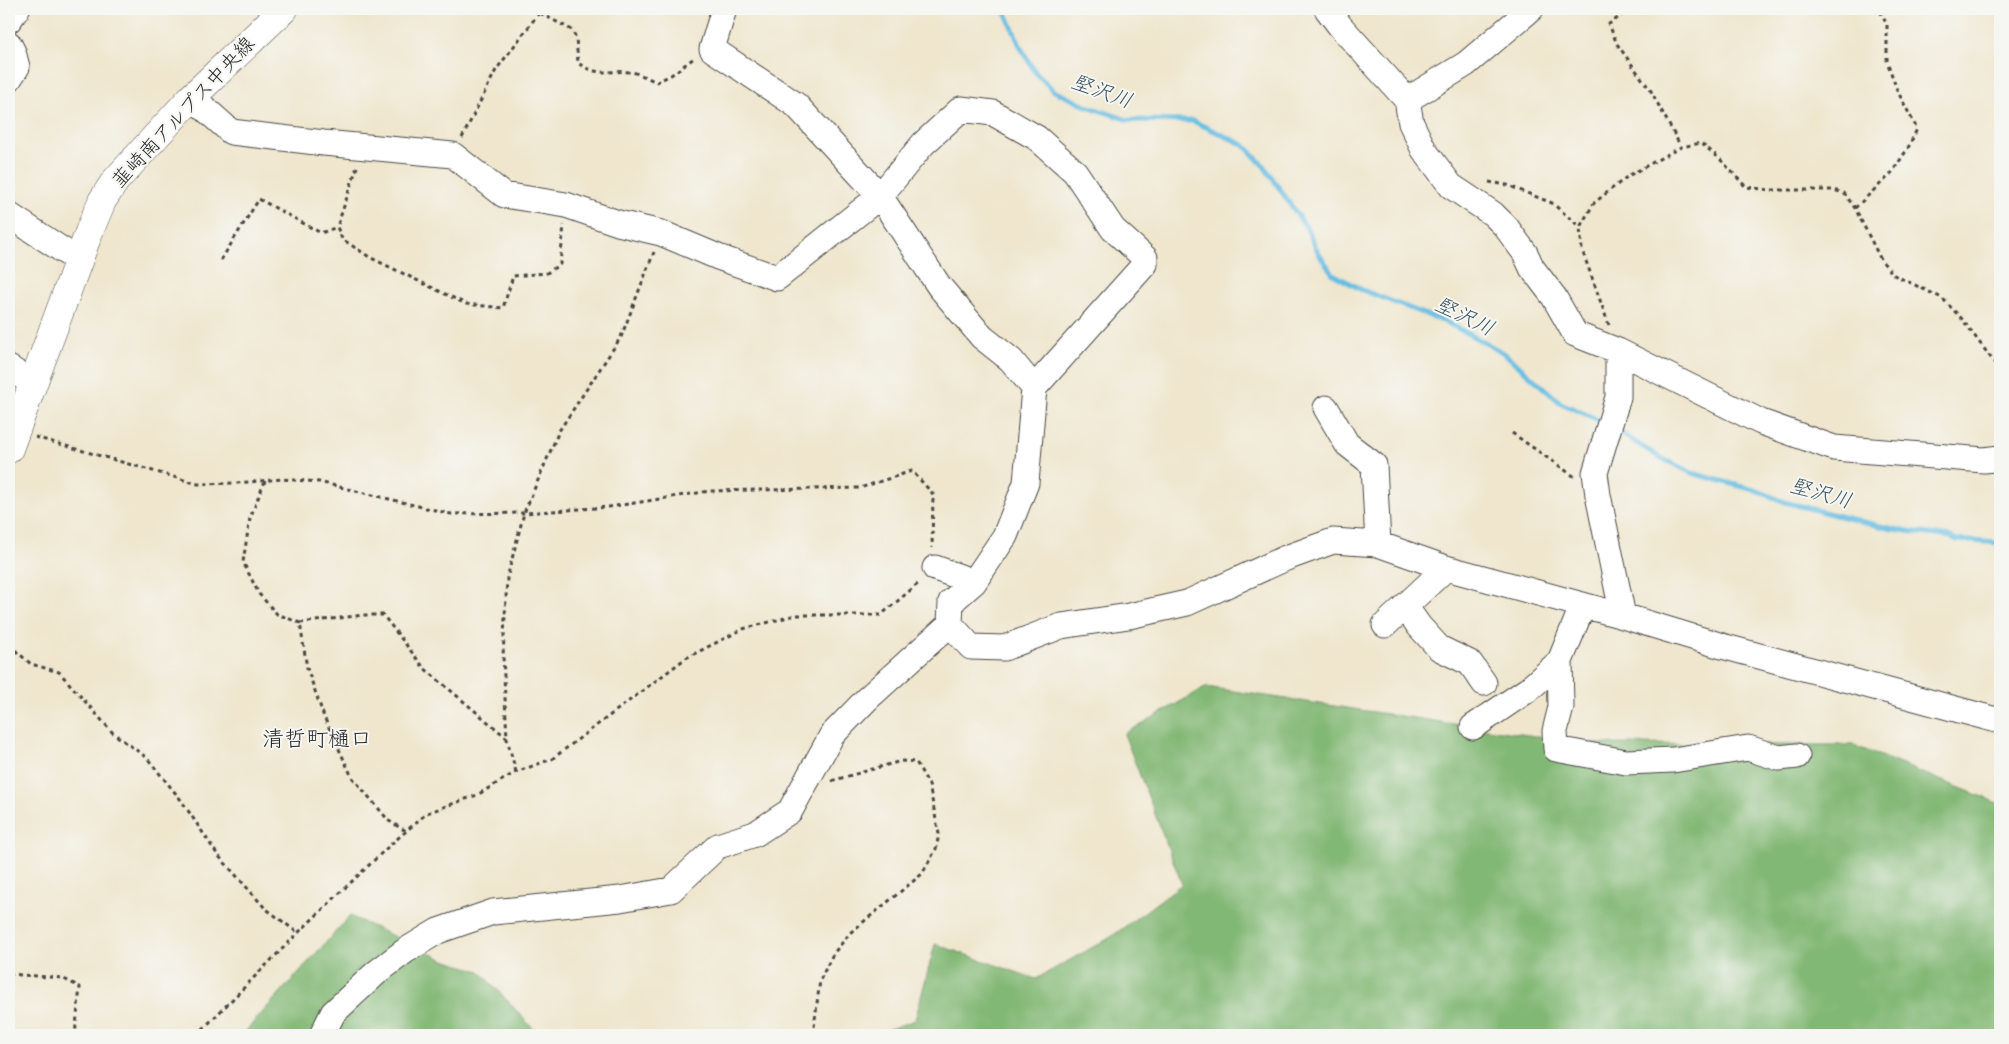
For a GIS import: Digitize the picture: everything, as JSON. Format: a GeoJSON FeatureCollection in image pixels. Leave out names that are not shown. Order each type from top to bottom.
{"type":"FeatureCollection","features":[{"type":"Feature","properties":{"kind":"main road","name":"韮崎南アルプス中央線"},"geometry":{"type":"LineString","coordinates":[[12,440],[102,201],[116,181],[192,97],[284,9]]}},
{"type":"Feature","properties":{"kind":"street"},"geometry":{"type":"LineString","coordinates":[[9,20],[16,9]]}},
{"type":"Feature","properties":{"kind":"street"},"geometry":{"type":"LineString","coordinates":[[724,9],[712,49],[796,104],[880,196],[940,286],[982,337],[1011,360],[1034,388]]}},
{"type":"Feature","properties":{"kind":"street"},"geometry":{"type":"LineString","coordinates":[[1327,9],[1407,100],[1411,123],[1424,150],[1451,186],[1493,214],[1506,227],[1525,254],[1532,268],[1554,297],[1575,334],[1618,351],[1761,422],[1834,448],[1984,460],[2000,458]]}},
{"type":"Feature","properties":{"kind":"street"},"geometry":{"type":"LineString","coordinates":[[1407,100],[1466,64],[1531,9]]}},
{"type":"Feature","properties":{"kind":"street"},"geometry":{"type":"LineString","coordinates":[[9,44],[17,67],[9,79]]}},
{"type":"Feature","properties":{"kind":"street"},"geometry":{"type":"LineString","coordinates":[[192,97],[231,132],[454,154],[504,195],[566,205],[618,223],[661,233],[718,257],[777,278],[880,196],[923,144],[961,109],[993,113],[1037,138],[1074,172],[1113,229],[1145,258],[1145,264],[1034,388],[1026,483],[1005,536],[974,582],[951,602],[950,624],[971,647],[1004,648],[1061,626],[1129,616],[1187,604],[1286,558],[1333,541],[1378,544],[1446,568],[2000,722]]}},
{"type":"Feature","properties":{"kind":"street"},"geometry":{"type":"LineString","coordinates":[[9,215],[79,261]]}},
{"type":"Feature","properties":{"kind":"street"},"geometry":{"type":"LineString","coordinates":[[1618,351],[1618,397],[1597,484],[1623,616]]}},
{"type":"Feature","properties":{"kind":"street"},"geometry":{"type":"LineString","coordinates":[[9,368],[32,383]]}},
{"type":"Feature","properties":{"kind":"street"},"geometry":{"type":"LineString","coordinates":[[1326,408],[1348,444],[1374,465],[1378,544]]}},
{"type":"Feature","properties":{"kind":"street"},"geometry":{"type":"LineString","coordinates":[[935,568],[974,582]]}},
{"type":"Feature","properties":{"kind":"street"},"geometry":{"type":"LineString","coordinates":[[1385,624],[1446,568]]}},
{"type":"Feature","properties":{"kind":"street"},"geometry":{"type":"LineString","coordinates":[[1584,605],[1560,661],[1561,707],[1555,731],[1556,749],[1626,762],[1673,760],[1748,748],[1778,758],[1797,756]]}},
{"type":"Feature","properties":{"kind":"street"},"geometry":{"type":"LineString","coordinates":[[1405,606],[1411,634],[1470,663],[1484,683]]}},
{"type":"Feature","properties":{"kind":"street"},"geometry":{"type":"LineString","coordinates":[[322,1035],[333,1014],[376,973],[404,950],[438,932],[493,912],[620,899],[671,890],[718,846],[755,834],[790,811],[804,789],[832,735],[868,698],[950,624]]}},
{"type":"Feature","properties":{"kind":"street"},"geometry":{"type":"LineString","coordinates":[[1473,727],[1529,689],[1560,661]]}},
{"type":"Feature","properties":{"kind":"path"},"geometry":{"type":"LineString","coordinates":[[454,154],[496,70],[542,9]]}},
{"type":"Feature","properties":{"kind":"path"},"geometry":{"type":"LineString","coordinates":[[1631,9],[1608,24],[1617,44],[1651,91],[1681,147]]}},
{"type":"Feature","properties":{"kind":"path"},"geometry":{"type":"LineString","coordinates":[[1855,208],[1891,174],[1908,148],[1917,129],[1897,90],[1887,61],[1887,25],[1879,9]]}},
{"type":"Feature","properties":{"kind":"path"},"geometry":{"type":"LineString","coordinates":[[540,13],[572,30],[576,38],[578,62],[588,70],[608,73],[632,72],[657,82],[671,74],[688,60],[712,49]]}},
{"type":"Feature","properties":{"kind":"path"},"geometry":{"type":"LineString","coordinates":[[1618,351],[1582,250],[1580,227],[1594,203],[1628,176],[1681,147],[1701,143],[1719,158],[1746,187],[1770,190],[1833,190],[1844,193],[1855,208],[1881,260],[1894,275],[1942,298],[1962,318],[2000,370]]}},
{"type":"Feature","properties":{"kind":"path"},"geometry":{"type":"LineString","coordinates":[[364,146],[337,227],[342,239],[370,258],[466,304],[503,308],[513,276],[547,273],[560,264],[566,205]]}},
{"type":"Feature","properties":{"kind":"path"},"geometry":{"type":"LineString","coordinates":[[1489,182],[1507,185],[1552,203],[1580,227]]}},
{"type":"Feature","properties":{"kind":"path"},"geometry":{"type":"LineString","coordinates":[[221,260],[260,199],[321,233],[337,227]]}},
{"type":"Feature","properties":{"kind":"path"},"geometry":{"type":"LineString","coordinates":[[516,772],[507,739],[503,656],[507,578],[524,513],[559,431],[621,338],[661,233]]}},
{"type":"Feature","properties":{"kind":"path"},"geometry":{"type":"LineString","coordinates":[[1512,433],[1568,471],[1597,484]]}},
{"type":"Feature","properties":{"kind":"path"},"geometry":{"type":"LineString","coordinates":[[12,440],[198,484],[282,479],[319,482],[451,514],[524,513],[609,507],[710,491],[860,488],[912,471],[932,494],[932,548],[935,568],[881,615],[796,615],[743,629],[686,658],[552,759],[516,772],[477,795],[427,813],[298,933],[197,1035]]}},
{"type":"Feature","properties":{"kind":"path"},"geometry":{"type":"LineString","coordinates":[[265,481],[250,518],[243,562],[259,594],[277,614],[300,623],[363,615],[383,615],[424,668],[507,739]]}},
{"type":"Feature","properties":{"kind":"path"},"geometry":{"type":"LineString","coordinates":[[300,623],[308,668],[324,717],[352,777],[389,821],[406,831]]}},
{"type":"Feature","properties":{"kind":"path"},"geometry":{"type":"LineString","coordinates":[[9,646],[31,664],[59,672],[113,733],[147,758],[181,800],[222,861],[265,908],[298,933]]}},
{"type":"Feature","properties":{"kind":"path"},"geometry":{"type":"LineString","coordinates":[[804,789],[901,761],[916,762],[929,785],[939,834],[936,849],[922,874],[851,932],[833,954],[820,980],[813,1035]]}},
{"type":"Feature","properties":{"kind":"path"},"geometry":{"type":"LineString","coordinates":[[9,974],[62,978],[80,987],[75,1035]]}},
{"type":"Feature","properties":{"kind":"green space"},"geometry":{"type":"Polygon","coordinates":[[[1206,687],[1588,744],[1853,745],[2000,804],[2000,1035],[873,1035],[915,1020],[935,944],[1036,979],[1111,937],[1182,884],[1124,734],[1206,687]]]}},
{"type":"Feature","properties":{"kind":"green space"},"geometry":{"type":"Polygon","coordinates":[[[350,916],[447,961],[480,971],[539,1035],[242,1035],[350,916]]]}},
{"type":"Feature","properties":{"kind":"waterway","name":"堅沢川"},"geometry":{"type":"LineString","coordinates":[[1004,9],[1021,48],[1035,72],[1054,91],[1084,105],[1128,120],[1193,121],[1244,145],[1264,166],[1306,227],[1319,254],[1333,274],[1362,290],[1448,323],[1504,353],[1561,403],[1603,422]]}},
{"type":"Feature","properties":{"kind":"waterway","name":"堅沢川"},"geometry":{"type":"LineString","coordinates":[[1616,430],[1659,457],[1692,473],[1758,491],[1785,502],[1893,529],[1951,537],[1957,540],[2000,543]]}},
{"type":"Feature","properties":{"kind":"district","name":"清哲町樋口"},"geometry":{"type":"Point","coordinates":[317,739]}}]}
